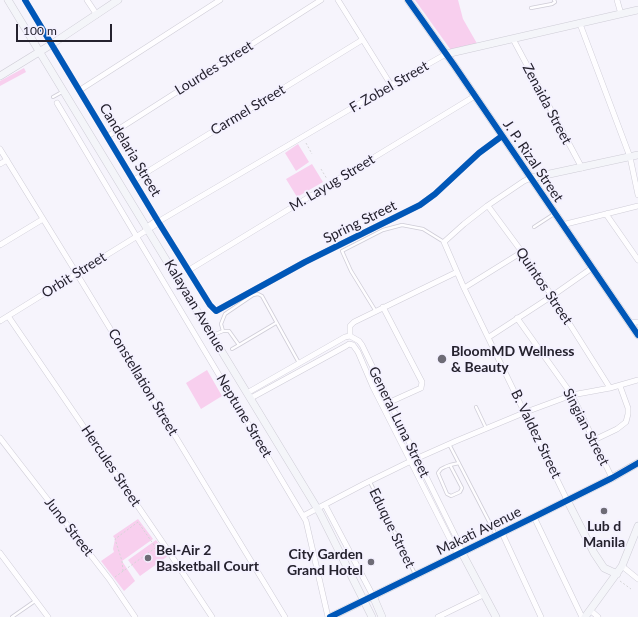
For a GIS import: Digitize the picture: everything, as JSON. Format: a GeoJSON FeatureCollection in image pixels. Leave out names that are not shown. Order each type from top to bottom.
{"type":"FeatureCollection","features":[{"type":"Feature","properties":{"kind":"main road","name":"Kalayaan Avenue"},"geometry":{"type":"LineString","coordinates":[[8,0],[318,508],[372,617]]}},
{"type":"Feature","properties":{"kind":"main road"},"geometry":{"type":"LineString","coordinates":[[0,76],[40,52],[118,0]]}},
{"type":"Feature","properties":{"kind":"main road","name":"J. P. Rizal Street"},"geometry":{"type":"LineString","coordinates":[[408,0],[476,96],[638,335]]}},
{"type":"Feature","properties":{"kind":"main road","name":"F. Zobel Street"},"geometry":{"type":"LineString","coordinates":[[446,54],[638,10]]}},
{"type":"Feature","properties":{"kind":"main road"},"geometry":{"type":"LineString","coordinates":[[531,178],[638,155]]}},
{"type":"Feature","properties":{"kind":"main road","name":"Makati Avenue"},"geometry":{"type":"LineString","coordinates":[[329,617],[460,554],[612,478],[638,462]]}},
{"type":"Feature","properties":{"kind":"main road","name":"B. Valdez Street"},"geometry":{"type":"LineString","coordinates":[[567,500],[594,553],[604,568],[617,574]]}},
{"type":"Feature","properties":{"kind":"main road"},"geometry":{"type":"LineString","coordinates":[[583,617],[590,610],[622,566],[638,526]]}},
{"type":"Feature","properties":{"kind":"main road","name":"General Luna Street"},"geometry":{"type":"LineString","coordinates":[[460,554],[496,617]]}},
{"type":"Feature","properties":{"kind":"main road"},"geometry":{"type":"LineString","coordinates":[[373,596],[382,617]]}},
{"type":"Feature","properties":{"kind":"street","name":"Candelaria Street"},"geometry":{"type":"LineString","coordinates":[[25,0],[188,270],[210,305],[216,311]]}},
{"type":"Feature","properties":{"kind":"street"},"geometry":{"type":"LineString","coordinates":[[87,0],[97,15]]}},
{"type":"Feature","properties":{"kind":"street"},"geometry":{"type":"LineString","coordinates":[[80,90],[220,0]]}},
{"type":"Feature","properties":{"kind":"street","name":"Lourdes Street"},"geometry":{"type":"LineString","coordinates":[[108,136],[321,0]]}},
{"type":"Feature","properties":{"kind":"street"},"geometry":{"type":"LineString","coordinates":[[338,0],[391,85]]}},
{"type":"Feature","properties":{"kind":"street"},"geometry":{"type":"LineString","coordinates":[[617,0],[621,14]]}},
{"type":"Feature","properties":{"kind":"street"},"geometry":{"type":"LineString","coordinates":[[580,24],[630,157],[638,195]]}},
{"type":"Feature","properties":{"kind":"street","name":"Zenaida Street"},"geometry":{"type":"LineString","coordinates":[[513,39],[582,168]]}},
{"type":"Feature","properties":{"kind":"street","name":"Carmel Street"},"geometry":{"type":"LineString","coordinates":[[134,180],[362,40]]}},
{"type":"Feature","properties":{"kind":"street","name":"F. Zobel Street"},"geometry":{"type":"LineString","coordinates":[[148,228],[446,54]]}},
{"type":"Feature","properties":{"kind":"street","name":"M. Layug Street"},"geometry":{"type":"LineString","coordinates":[[188,270],[476,96]]}},
{"type":"Feature","properties":{"kind":"street","name":"Neptune Street"},"geometry":{"type":"LineString","coordinates":[[57,103],[306,521],[329,617]]}},
{"type":"Feature","properties":{"kind":"street","name":"Spring Street"},"geometry":{"type":"LineString","coordinates":[[216,311],[305,262],[420,205],[435,194],[479,154],[502,136]]}},
{"type":"Feature","properties":{"kind":"street","name":"Constellation Street"},"geometry":{"type":"LineString","coordinates":[[0,149],[284,617]]}},
{"type":"Feature","properties":{"kind":"street"},"geometry":{"type":"LineString","coordinates":[[0,164],[7,160]]}},
{"type":"Feature","properties":{"kind":"street"},"geometry":{"type":"LineString","coordinates":[[444,242],[464,224],[488,206],[524,181],[531,178]]}},
{"type":"Feature","properties":{"kind":"street","name":"Quintos Street"},"geometry":{"type":"LineString","coordinates":[[488,206],[552,296],[610,388]]}},
{"type":"Feature","properties":{"kind":"street"},"geometry":{"type":"LineString","coordinates":[[562,225],[638,206]]}},
{"type":"Feature","properties":{"kind":"street"},"geometry":{"type":"LineString","coordinates":[[606,214],[638,260]]}},
{"type":"Feature","properties":{"kind":"street"},"geometry":{"type":"LineString","coordinates":[[0,245],[43,219]]}},
{"type":"Feature","properties":{"kind":"street","name":"Orbit Street"},"geometry":{"type":"LineString","coordinates":[[0,321],[136,237],[148,228]]}},
{"type":"Feature","properties":{"kind":"street","name":"B. Valdez Street"},"geometry":{"type":"LineString","coordinates":[[444,242],[464,288],[526,412],[567,500]]}},
{"type":"Feature","properties":{"kind":"street"},"geometry":{"type":"LineString","coordinates":[[464,288],[522,252]]}},
{"type":"Feature","properties":{"kind":"street"},"geometry":{"type":"LineString","coordinates":[[488,337],[552,296],[592,268]]}},
{"type":"Feature","properties":{"kind":"street"},"geometry":{"type":"LineString","coordinates":[[249,395],[345,337],[350,336],[350,326],[354,322],[382,307],[416,293],[457,272]]}},
{"type":"Feature","properties":{"kind":"street"},"geometry":{"type":"LineString","coordinates":[[382,307],[422,382],[421,388],[390,402]]}},
{"type":"Feature","properties":{"kind":"street","name":"Hercules Street"},"geometry":{"type":"LineString","coordinates":[[8,316],[212,617]]}},
{"type":"Feature","properties":{"kind":"street","name":"Singian Street"},"geometry":{"type":"LineString","coordinates":[[517,318],[572,395],[612,478]]}},
{"type":"Feature","properties":{"kind":"street"},"geometry":{"type":"LineString","coordinates":[[630,323],[638,322]]}},
{"type":"Feature","properties":{"kind":"street","name":"General Luna Street"},"geometry":{"type":"LineString","coordinates":[[350,336],[359,341],[362,345],[396,415],[402,421],[417,458],[458,543],[460,554]]}},
{"type":"Feature","properties":{"kind":"street","name":"General Luna Street"},"geometry":{"type":"LineString","coordinates":[[249,395],[302,370],[349,344],[353,345],[358,352],[389,418],[460,554]]}},
{"type":"Feature","properties":{"kind":"street"},"geometry":{"type":"LineString","coordinates":[[299,364],[302,370]]}},
{"type":"Feature","properties":{"kind":"street"},"geometry":{"type":"LineString","coordinates":[[303,516],[417,458],[526,412],[572,395],[620,386],[638,380]]}},
{"type":"Feature","properties":{"kind":"street"},"geometry":{"type":"LineString","coordinates":[[594,440],[617,429],[626,422],[628,408],[620,386]]}},
{"type":"Feature","properties":{"kind":"street"},"geometry":{"type":"LineString","coordinates":[[389,418],[396,415]]}},
{"type":"Feature","properties":{"kind":"street","name":"Juno Street"},"geometry":{"type":"LineString","coordinates":[[0,438],[110,580],[135,617]]}},
{"type":"Feature","properties":{"kind":"street"},"geometry":{"type":"LineString","coordinates":[[325,505],[373,596]]}},
{"type":"Feature","properties":{"kind":"street"},"geometry":{"type":"LineString","coordinates":[[534,517],[583,617]]}},
{"type":"Feature","properties":{"kind":"street"},"geometry":{"type":"LineString","coordinates":[[499,534],[542,617]]}},
{"type":"Feature","properties":{"kind":"street"},"geometry":{"type":"LineString","coordinates":[[0,554],[48,617]]}},
{"type":"Feature","properties":{"kind":"street"},"geometry":{"type":"LineString","coordinates":[[622,566],[637,576]]}},
{"type":"Feature","properties":{"kind":"street"},"geometry":{"type":"LineString","coordinates":[[438,617],[483,596]]}},
{"type":"Feature","properties":{"kind":"street"},"geometry":{"type":"LineString","coordinates":[[590,610],[598,617]]}},
{"type":"Feature","properties":{"kind":"lane"},"geometry":{"type":"LineString","coordinates":[[531,8],[552,4],[555,2],[554,0]]}},
{"type":"Feature","properties":{"kind":"lane"},"geometry":{"type":"LineString","coordinates":[[53,97],[63,91]]}},
{"type":"Feature","properties":{"kind":"lane"},"geometry":{"type":"LineString","coordinates":[[534,227],[555,214]]}},
{"type":"Feature","properties":{"kind":"lane"},"geometry":{"type":"LineString","coordinates":[[376,310],[351,271],[342,251],[383,230],[402,225],[423,229],[444,242]]}},
{"type":"Feature","properties":{"kind":"lane"},"geometry":{"type":"LineString","coordinates":[[223,331],[221,324],[225,314],[253,295],[258,294],[262,296],[299,364]]}},
{"type":"Feature","properties":{"kind":"lane"},"geometry":{"type":"LineString","coordinates":[[232,349],[276,323]]}},
{"type":"Feature","properties":{"kind":"lane"},"geometry":{"type":"LineString","coordinates":[[213,336],[223,331],[229,332],[239,346]]}},
{"type":"Feature","properties":{"kind":"lane"},"geometry":{"type":"LineString","coordinates":[[476,406],[487,428]]}},
{"type":"Feature","properties":{"kind":"lane"},"geometry":{"type":"LineString","coordinates":[[401,441],[408,438]]}},
{"type":"Feature","properties":{"kind":"lane"},"geometry":{"type":"LineString","coordinates":[[449,444],[499,534]]}},
{"type":"Feature","properties":{"kind":"lane"},"geometry":{"type":"LineString","coordinates":[[450,465],[462,488],[460,492],[451,496],[447,494],[438,473],[441,469],[450,465],[459,463]]}},
{"type":"Feature","properties":{"kind":"lane","name":"Eduque Street"},"geometry":{"type":"LineString","coordinates":[[370,481],[415,576]]}},
{"type":"Feature","properties":{"kind":"lane"},"geometry":{"type":"LineString","coordinates":[[12,616],[36,600]]}},
{"type":"Feature","properties":{"kind":"path"},"geometry":{"type":"LineString","coordinates":[[302,138],[312,154]]}},
{"type":"Feature","properties":{"kind":"path"},"geometry":{"type":"LineString","coordinates":[[321,169],[331,184]]}},
{"type":"Feature","properties":{"kind":"path"},"geometry":{"type":"LineString","coordinates":[[123,571],[122,561],[115,539],[138,522],[156,548]]}},
{"type":"Feature","properties":{"kind":"path"},"geometry":{"type":"LineString","coordinates":[[110,580],[163,543]]}},
{"type":"Feature","properties":{"kind":"path"},"geometry":{"type":"LineString","coordinates":[[622,582],[631,589]]}},
{"type":"Feature","properties":{"kind":"shaded area"},"geometry":{"type":"Polygon","coordinates":[[[415,0],[458,0],[463,19],[479,47],[453,53],[415,0]]]}},
{"type":"Feature","properties":{"kind":"shaded area"},"geometry":{"type":"Polygon","coordinates":[[[24,68],[26,72],[0,86],[0,81],[24,68]]]}},
{"type":"Feature","properties":{"kind":"shaded area"},"geometry":{"type":"Polygon","coordinates":[[[298,144],[309,162],[296,171],[285,153],[298,144]]]}},
{"type":"Feature","properties":{"kind":"shaded area"},"geometry":{"type":"Polygon","coordinates":[[[312,164],[323,182],[297,197],[286,179],[312,164]]]}},
{"type":"Feature","properties":{"kind":"shaded area"},"geometry":{"type":"Polygon","coordinates":[[[207,370],[222,396],[201,409],[186,383],[207,370]]]}},
{"type":"Feature","properties":{"kind":"shaded area"},"geometry":{"type":"Polygon","coordinates":[[[138,519],[153,539],[122,561],[135,581],[124,591],[101,561],[114,552],[113,549],[115,539],[113,536],[138,519]]]}},
{"type":"Feature","properties":{"kind":"shaded area","name":"Bel-Air 2 Basketball Court"},"geometry":{"type":"Polygon","coordinates":[[[156,540],[168,556],[140,576],[128,560],[156,540]]]}},
{"type":"Feature","properties":{"kind":"cycle path"},"geometry":{"type":"LineString","coordinates":[[25,0],[159,223],[210,305],[216,311],[305,262],[420,205],[435,194],[479,153],[502,136]]}},
{"type":"Feature","properties":{"kind":"cycle path"},"geometry":{"type":"LineString","coordinates":[[408,0],[638,335]]}},
{"type":"Feature","properties":{"kind":"cycle path"},"geometry":{"type":"LineString","coordinates":[[330,617],[534,517],[612,478],[638,463]]}},
{"type":"Feature","properties":{"kind":"place","name":"BloomMD Wellness & Beauty"},"geometry":{"type":"Point","coordinates":[442,359]}},
{"type":"Feature","properties":{"kind":"place","name":"Lub d Manila"},"geometry":{"type":"Point","coordinates":[604,511]}},
{"type":"Feature","properties":{"kind":"place","name":"Bel-Air 2 Basketball Court"},"geometry":{"type":"Point","coordinates":[148,558]}},
{"type":"Feature","properties":{"kind":"place","name":"City Garden Grand Hotel"},"geometry":{"type":"Point","coordinates":[371,562]}}]}
